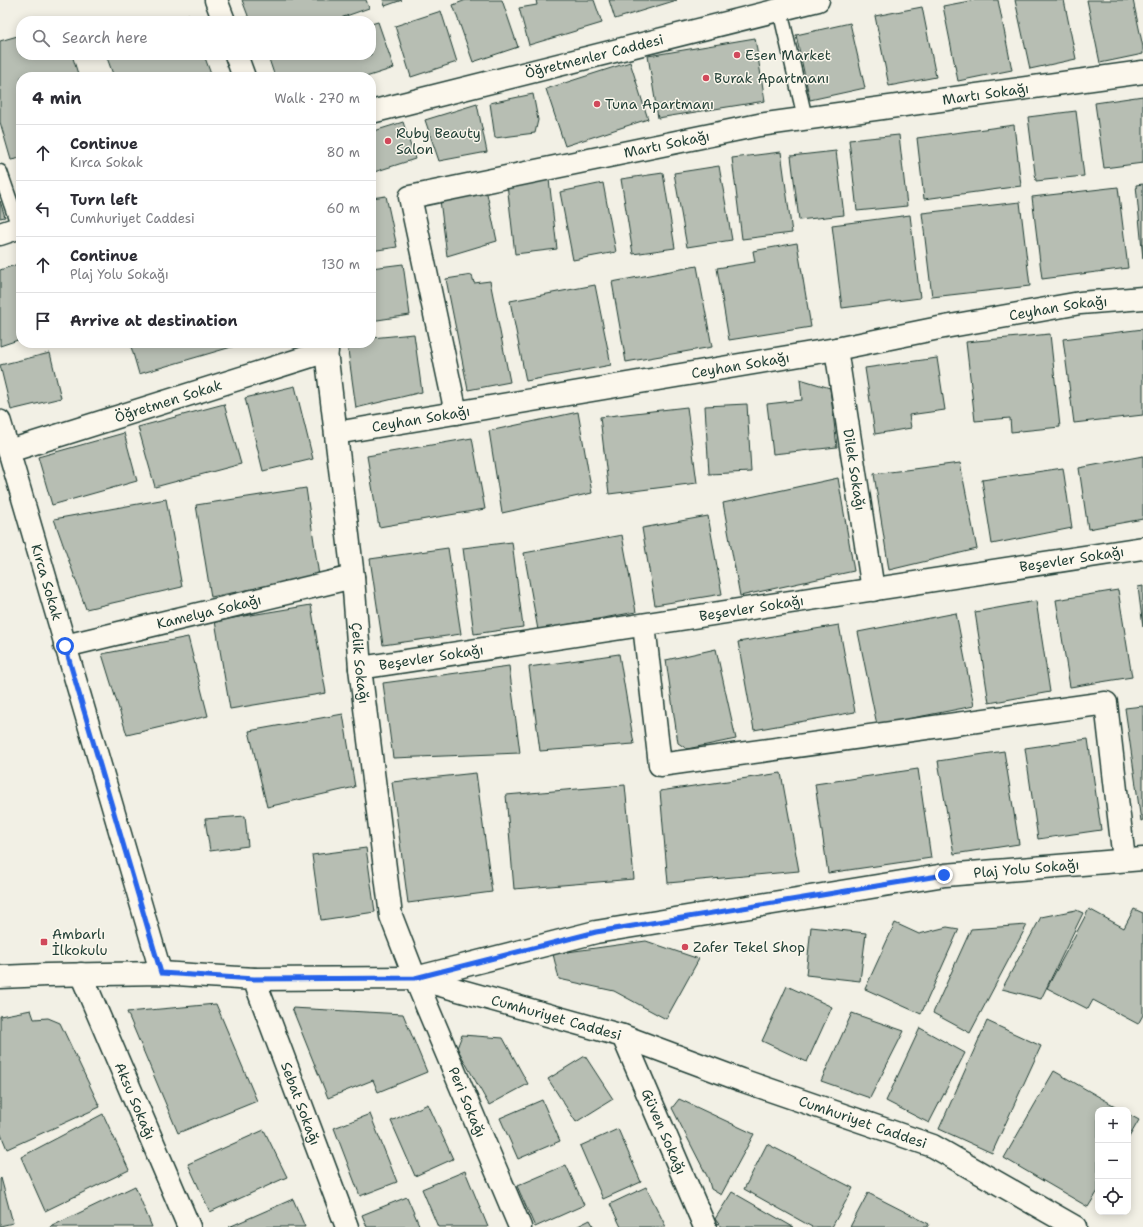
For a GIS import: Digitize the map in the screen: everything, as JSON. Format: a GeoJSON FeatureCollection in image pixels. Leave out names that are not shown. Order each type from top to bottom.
{"type":"FeatureCollection","features":[{"type":"Feature","properties":{"kind":"street"},"geometry":{"type":"LineString","coordinates":[[216,0],[222,16]]}},
{"type":"Feature","properties":{"kind":"street","name":"Öğretmenler Caddesi"},"geometry":{"type":"LineString","coordinates":[[376,111],[779,5],[818,0]]}},
{"type":"Feature","properties":{"kind":"street"},"geometry":{"type":"LineString","coordinates":[[238,60],[242,72]]}},
{"type":"Feature","properties":{"kind":"street","name":"Martı Sokağı"},"geometry":{"type":"LineString","coordinates":[[456,413],[410,197],[759,125],[1143,72]]}},
{"type":"Feature","properties":{"kind":"street","name":"Ceyhan Sokağı"},"geometry":{"type":"LineString","coordinates":[[336,433],[836,350],[939,328],[1080,303],[1143,298]]}},
{"type":"Feature","properties":{"kind":"street","name":"Öğretmen Sokak"},"geometry":{"type":"LineString","coordinates":[[9,451],[323,348]]}},
{"type":"Feature","properties":{"kind":"street","name":"Çelik Sokağı"},"geometry":{"type":"LineString","coordinates":[[326,348],[353,577],[360,668],[391,916],[415,978]]}},
{"type":"Feature","properties":{"kind":"street","name":"Dilek Sokağı"},"geometry":{"type":"LineString","coordinates":[[836,350],[873,590]]}},
{"type":"Feature","properties":{"kind":"street","name":"Kırca Sokak"},"geometry":{"type":"LineString","coordinates":[[0,421],[161,973]]}},
{"type":"Feature","properties":{"kind":"street","name":"Beşevler Sokağı"},"geometry":{"type":"LineString","coordinates":[[360,668],[1143,548]]}},
{"type":"Feature","properties":{"kind":"street","name":"Kamelya Sokağı"},"geometry":{"type":"LineString","coordinates":[[65,646],[353,577]]}},
{"type":"Feature","properties":{"kind":"street"},"geometry":{"type":"LineString","coordinates":[[644,625],[660,765],[1106,703],[1133,859]]}},
{"type":"Feature","properties":{"kind":"street","name":"Plaj Yolu Sokağı"},"geometry":{"type":"LineString","coordinates":[[415,978],[604,931],[944,875],[1133,859]]}},
{"type":"Feature","properties":{"kind":"street","name":"Cumhuriyet Caddesi"},"geometry":{"type":"LineString","coordinates":[[0,977],[161,973],[254,979],[415,978],[623,1036],[741,1080],[933,1146],[1075,1227]]}},
{"type":"Feature","properties":{"kind":"street","name":"Aksu Sokağı"},"geometry":{"type":"LineString","coordinates":[[81,974],[189,1227]]}},
{"type":"Feature","properties":{"kind":"street","name":"Peri Sokağı"},"geometry":{"type":"LineString","coordinates":[[415,978],[520,1227]]}},
{"type":"Feature","properties":{"kind":"street","name":"Sebat Sokağı"},"geometry":{"type":"LineString","coordinates":[[254,979],[347,1227]]}},
{"type":"Feature","properties":{"kind":"street","name":"Güven Sokağı"},"geometry":{"type":"LineString","coordinates":[[623,1036],[705,1227]]}},
{"type":"Feature","properties":{"kind":"lane"},"geometry":{"type":"LineString","coordinates":[[779,5],[805,118]]}},
{"type":"Feature","properties":{"kind":"lane"},"geometry":{"type":"LineString","coordinates":[[0,172],[13,230]]}},
{"type":"Feature","properties":{"kind":"building"},"geometry":{"type":"Polygon","coordinates":[[[242,0],[366,0],[369,8],[346,16],[248,16],[242,0]]]}},
{"type":"Feature","properties":{"kind":"building"},"geometry":{"type":"Polygon","coordinates":[[[383,0],[402,0],[385,6],[383,0]]]}},
{"type":"Feature","properties":{"kind":"building"},"geometry":{"type":"Polygon","coordinates":[[[466,0],[502,0],[518,47],[473,62],[453,5],[466,0]]]}},
{"type":"Feature","properties":{"kind":"building"},"geometry":{"type":"Polygon","coordinates":[[[536,0],[594,0],[602,23],[529,45],[519,8],[537,5],[536,0]]]}},
{"type":"Feature","properties":{"kind":"building"},"geometry":{"type":"Polygon","coordinates":[[[609,0],[677,0],[615,19],[609,0]]]}},
{"type":"Feature","properties":{"kind":"building"},"geometry":{"type":"Polygon","coordinates":[[[975,0],[998,0],[1012,70],[958,81],[943,6],[975,0]]]}},
{"type":"Feature","properties":{"kind":"building"},"geometry":{"type":"Polygon","coordinates":[[[1015,0],[1064,0],[1076,59],[1030,69],[1015,0]]]}},
{"type":"Feature","properties":{"kind":"building"},"geometry":{"type":"Polygon","coordinates":[[[1087,0],[1133,0],[1143,47],[1143,54],[1100,63],[1087,0]]]}},
{"type":"Feature","properties":{"kind":"building"},"geometry":{"type":"Polygon","coordinates":[[[922,7],[936,77],[889,86],[875,16],[922,7]]]}},
{"type":"Feature","properties":{"kind":"building"},"geometry":{"type":"Polygon","coordinates":[[[441,11],[457,62],[411,77],[395,26],[441,11]]]}},
{"type":"Feature","properties":{"kind":"building"},"geometry":{"type":"Polygon","coordinates":[[[378,22],[394,68],[376,74],[376,72],[273,72],[269,60],[376,60],[376,23],[378,22]]]}},
{"type":"Feature","properties":{"kind":"building"},"geometry":{"type":"Polygon","coordinates":[[[850,23],[865,88],[810,100],[796,35],[850,23]]]}},
{"type":"Feature","properties":{"kind":"building"},"geometry":{"type":"Polygon","coordinates":[[[16,36],[16,60],[74,60],[77,72],[16,72],[16,159],[11,160],[0,122],[0,41],[16,36]]]}},
{"type":"Feature","properties":{"kind":"building","name":"Burak Apartmanı"},"geometry":{"type":"Polygon","coordinates":[[[755,38],[765,101],[658,118],[648,56],[755,38]]]}},
{"type":"Feature","properties":{"kind":"building"},"geometry":{"type":"Polygon","coordinates":[[[108,60],[206,60],[210,72],[112,72],[108,60]]]}},
{"type":"Feature","properties":{"kind":"building","name":"Tuna Apartmanı"},"geometry":{"type":"Polygon","coordinates":[[[630,62],[648,119],[565,146],[546,89],[630,62]]]}},
{"type":"Feature","properties":{"kind":"building"},"geometry":{"type":"Polygon","coordinates":[[[533,94],[538,120],[535,133],[495,138],[490,103],[533,94]]]}},
{"type":"Feature","properties":{"kind":"building"},"geometry":{"type":"Polygon","coordinates":[[[1143,96],[1143,163],[1104,168],[1095,103],[1143,96]]]}},
{"type":"Feature","properties":{"kind":"building"},"geometry":{"type":"Polygon","coordinates":[[[477,104],[487,152],[439,161],[425,120],[477,104]]]}},
{"type":"Feature","properties":{"kind":"building"},"geometry":{"type":"Polygon","coordinates":[[[1076,111],[1084,176],[1036,181],[1028,117],[1076,111]]]}},
{"type":"Feature","properties":{"kind":"building"},"geometry":{"type":"Polygon","coordinates":[[[403,122],[415,159],[376,171],[376,130],[403,122]]]}},
{"type":"Feature","properties":{"kind":"building"},"geometry":{"type":"Polygon","coordinates":[[[1014,125],[1021,186],[924,199],[917,138],[1014,125]]]}},
{"type":"Feature","properties":{"kind":"building"},"geometry":{"type":"Polygon","coordinates":[[[899,135],[907,206],[857,211],[849,140],[899,135]]]}},
{"type":"Feature","properties":{"kind":"building"},"geometry":{"type":"Polygon","coordinates":[[[836,151],[844,215],[799,220],[791,156],[836,151]]]}},
{"type":"Feature","properties":{"kind":"building"},"geometry":{"type":"Polygon","coordinates":[[[781,152],[792,233],[742,239],[732,158],[781,152]]]}},
{"type":"Feature","properties":{"kind":"building"},"geometry":{"type":"Polygon","coordinates":[[[719,166],[732,240],[687,247],[674,173],[719,166]]]}},
{"type":"Feature","properties":{"kind":"building"},"geometry":{"type":"Polygon","coordinates":[[[663,173],[675,248],[633,254],[621,179],[663,173]]]}},
{"type":"Feature","properties":{"kind":"building"},"geometry":{"type":"Polygon","coordinates":[[[549,179],[557,249],[515,254],[507,184],[549,179]]]}},
{"type":"Feature","properties":{"kind":"building"},"geometry":{"type":"Polygon","coordinates":[[[603,183],[616,252],[573,260],[560,192],[603,183]]]}},
{"type":"Feature","properties":{"kind":"building"},"geometry":{"type":"Polygon","coordinates":[[[1143,184],[1143,259],[1136,185],[1143,184]]]}},
{"type":"Feature","properties":{"kind":"building"},"geometry":{"type":"Polygon","coordinates":[[[1118,187],[1128,268],[1042,279],[1032,197],[1118,187]]]}},
{"type":"Feature","properties":{"kind":"building"},"geometry":{"type":"Polygon","coordinates":[[[486,189],[497,241],[447,256],[440,200],[486,189]]]}},
{"type":"Feature","properties":{"kind":"building"},"geometry":{"type":"Polygon","coordinates":[[[386,196],[397,247],[376,250],[376,197],[386,196]]]}},
{"type":"Feature","properties":{"kind":"building"},"geometry":{"type":"Polygon","coordinates":[[[0,201],[5,217],[0,218],[0,201]]]}},
{"type":"Feature","properties":{"kind":"building"},"geometry":{"type":"Polygon","coordinates":[[[1020,202],[1030,286],[932,297],[922,213],[1020,202]]]}},
{"type":"Feature","properties":{"kind":"building"},"geometry":{"type":"Polygon","coordinates":[[[910,215],[920,298],[842,308],[832,225],[910,215]]]}},
{"type":"Feature","properties":{"kind":"building"},"geometry":{"type":"Polygon","coordinates":[[[797,243],[811,327],[729,340],[717,268],[755,262],[753,251],[797,243]]]}},
{"type":"Feature","properties":{"kind":"building"},"geometry":{"type":"Polygon","coordinates":[[[403,264],[410,315],[376,320],[376,267],[403,264]]]}},
{"type":"Feature","properties":{"kind":"building"},"geometry":{"type":"Polygon","coordinates":[[[16,265],[16,341],[0,346],[0,270],[16,265]]]}},
{"type":"Feature","properties":{"kind":"building"},"geometry":{"type":"Polygon","coordinates":[[[697,266],[712,347],[626,362],[612,282],[697,266]]]}},
{"type":"Feature","properties":{"kind":"building"},"geometry":{"type":"Polygon","coordinates":[[[472,275],[474,283],[490,281],[510,382],[468,390],[446,279],[472,275]]]}},
{"type":"Feature","properties":{"kind":"building"},"geometry":{"type":"Polygon","coordinates":[[[595,285],[611,365],[526,381],[510,301],[595,285]]]}},
{"type":"Feature","properties":{"kind":"building"},"geometry":{"type":"Polygon","coordinates":[[[1143,329],[1143,415],[1074,423],[1063,339],[1143,329]]]}},
{"type":"Feature","properties":{"kind":"building"},"geometry":{"type":"Polygon","coordinates":[[[414,334],[422,392],[356,408],[348,348],[376,348],[376,338],[414,334]]]}},
{"type":"Feature","properties":{"kind":"building"},"geometry":{"type":"Polygon","coordinates":[[[1050,334],[1060,427],[1011,432],[1010,418],[975,421],[966,342],[1050,334]]]}},
{"type":"Feature","properties":{"kind":"building"},"geometry":{"type":"Polygon","coordinates":[[[131,348],[228,348],[139,374],[131,348]]]}},
{"type":"Feature","properties":{"kind":"building"},"geometry":{"type":"Polygon","coordinates":[[[50,353],[61,398],[11,410],[0,365],[50,353]]]}},
{"type":"Feature","properties":{"kind":"building"},"geometry":{"type":"Polygon","coordinates":[[[937,358],[945,410],[909,415],[911,428],[875,434],[865,368],[937,358]]]}},
{"type":"Feature","properties":{"kind":"building"},"geometry":{"type":"Polygon","coordinates":[[[800,379],[830,388],[837,447],[773,454],[767,404],[802,400],[800,379]]]}},
{"type":"Feature","properties":{"kind":"building"},"geometry":{"type":"Polygon","coordinates":[[[295,386],[313,459],[263,471],[245,398],[295,386]]]}},
{"type":"Feature","properties":{"kind":"building"},"geometry":{"type":"Polygon","coordinates":[[[224,404],[241,464],[155,487],[138,427],[224,404]]]}},
{"type":"Feature","properties":{"kind":"building"},"geometry":{"type":"Polygon","coordinates":[[[747,404],[751,472],[709,474],[705,406],[747,404]]]}},
{"type":"Feature","properties":{"kind":"building"},"geometry":{"type":"Polygon","coordinates":[[[687,407],[697,483],[609,494],[600,417],[687,407]]]}},
{"type":"Feature","properties":{"kind":"building"},"geometry":{"type":"Polygon","coordinates":[[[578,412],[592,493],[502,513],[489,431],[578,412]]]}},
{"type":"Feature","properties":{"kind":"building"},"geometry":{"type":"Polygon","coordinates":[[[124,433],[137,481],[52,505],[38,457],[124,433]]]}},
{"type":"Feature","properties":{"kind":"building"},"geometry":{"type":"Polygon","coordinates":[[[472,438],[485,509],[379,527],[367,456],[472,438]]]}},
{"type":"Feature","properties":{"kind":"building"},"geometry":{"type":"Polygon","coordinates":[[[1143,456],[1143,519],[1088,529],[1079,468],[1143,456]]]}},
{"type":"Feature","properties":{"kind":"building"},"geometry":{"type":"Polygon","coordinates":[[[960,463],[977,549],[889,570],[874,474],[960,463]]]}},
{"type":"Feature","properties":{"kind":"building"},"geometry":{"type":"Polygon","coordinates":[[[1063,468],[1072,528],[992,544],[982,480],[1063,468]]]}},
{"type":"Feature","properties":{"kind":"building"},"geometry":{"type":"Polygon","coordinates":[[[838,478],[854,571],[740,596],[723,503],[838,478]]]}},
{"type":"Feature","properties":{"kind":"building"},"geometry":{"type":"Polygon","coordinates":[[[306,488],[319,576],[211,597],[196,505],[306,488]]]}},
{"type":"Feature","properties":{"kind":"building"},"geometry":{"type":"Polygon","coordinates":[[[166,499],[182,587],[86,609],[54,519],[166,499]]]}},
{"type":"Feature","properties":{"kind":"building"},"geometry":{"type":"Polygon","coordinates":[[[708,516],[722,594],[655,605],[642,528],[708,516]]]}},
{"type":"Feature","properties":{"kind":"building"},"geometry":{"type":"Polygon","coordinates":[[[622,535],[636,612],[538,630],[524,553],[622,535]]]}},
{"type":"Feature","properties":{"kind":"building"},"geometry":{"type":"Polygon","coordinates":[[[512,542],[523,627],[474,634],[463,548],[512,542]]]}},
{"type":"Feature","properties":{"kind":"building"},"geometry":{"type":"Polygon","coordinates":[[[448,548],[461,634],[383,645],[370,559],[448,548]]]}},
{"type":"Feature","properties":{"kind":"building"},"geometry":{"type":"Polygon","coordinates":[[[1143,586],[1143,627],[1138,587],[1143,586]]]}},
{"type":"Feature","properties":{"kind":"building"},"geometry":{"type":"Polygon","coordinates":[[[1118,590],[1132,677],[1070,687],[1056,600],[1118,590]]]}},
{"type":"Feature","properties":{"kind":"building"},"geometry":{"type":"Polygon","coordinates":[[[1036,601],[1050,692],[989,703],[975,612],[1036,601]]]}},
{"type":"Feature","properties":{"kind":"building"},"geometry":{"type":"Polygon","coordinates":[[[311,605],[326,693],[230,709],[215,621],[311,605]]]}},
{"type":"Feature","properties":{"kind":"building"},"geometry":{"type":"Polygon","coordinates":[[[956,613],[974,706],[877,725],[858,632],[956,613]]]}},
{"type":"Feature","properties":{"kind":"building"},"geometry":{"type":"Polygon","coordinates":[[[839,625],[855,712],[754,730],[738,642],[839,625]]]}},
{"type":"Feature","properties":{"kind":"building"},"geometry":{"type":"Polygon","coordinates":[[[188,637],[208,716],[127,735],[102,654],[188,637]]]}},
{"type":"Feature","properties":{"kind":"building"},"geometry":{"type":"Polygon","coordinates":[[[716,649],[736,739],[687,749],[678,743],[666,660],[716,649]]]}},
{"type":"Feature","properties":{"kind":"building"},"geometry":{"type":"Polygon","coordinates":[[[619,654],[634,744],[540,751],[529,667],[619,654]]]}},
{"type":"Feature","properties":{"kind":"building"},"geometry":{"type":"Polygon","coordinates":[[[509,666],[520,753],[393,758],[383,683],[509,666]]]}},
{"type":"Feature","properties":{"kind":"building"},"geometry":{"type":"Polygon","coordinates":[[[1143,706],[1143,820],[1141,821],[1125,708],[1143,706]]]}},
{"type":"Feature","properties":{"kind":"building"},"geometry":{"type":"Polygon","coordinates":[[[343,714],[355,787],[267,807],[249,731],[343,714]]]}},
{"type":"Feature","properties":{"kind":"building"},"geometry":{"type":"Polygon","coordinates":[[[1088,739],[1101,830],[1038,839],[1025,748],[1088,739]]]}},
{"type":"Feature","properties":{"kind":"building"},"geometry":{"type":"Polygon","coordinates":[[[1004,751],[1019,844],[954,854],[938,761],[1004,751]]]}},
{"type":"Feature","properties":{"kind":"building"},"geometry":{"type":"Polygon","coordinates":[[[918,769],[931,858],[828,873],[815,784],[918,769]]]}},
{"type":"Feature","properties":{"kind":"building"},"geometry":{"type":"Polygon","coordinates":[[[476,773],[492,892],[408,903],[392,782],[476,773]]]}},
{"type":"Feature","properties":{"kind":"building"},"geometry":{"type":"Polygon","coordinates":[[[781,773],[799,871],[668,883],[660,791],[781,773]]]}},
{"type":"Feature","properties":{"kind":"building"},"geometry":{"type":"Polygon","coordinates":[[[625,785],[634,879],[514,889],[506,795],[625,785]]]}},
{"type":"Feature","properties":{"kind":"building"},"geometry":{"type":"Polygon","coordinates":[[[245,816],[248,846],[210,851],[205,819],[245,816]]]}},
{"type":"Feature","properties":{"kind":"building"},"geometry":{"type":"Polygon","coordinates":[[[366,848],[375,912],[321,920],[312,855],[366,848]]]}},
{"type":"Feature","properties":{"kind":"building"},"geometry":{"type":"Polygon","coordinates":[[[1089,909],[1124,928],[1134,909],[1143,913],[1143,1015],[1138,1024],[1093,1000],[1088,1009],[1047,988],[1089,909]]]}},
{"type":"Feature","properties":{"kind":"building"},"geometry":{"type":"Polygon","coordinates":[[[1076,910],[1083,913],[1041,999],[1002,989],[1041,917],[1076,910]]]}},
{"type":"Feature","properties":{"kind":"building"},"geometry":{"type":"Polygon","coordinates":[[[895,923],[919,934],[947,927],[959,929],[921,1014],[865,989],[895,923]]]}},
{"type":"Feature","properties":{"kind":"building"},"geometry":{"type":"Polygon","coordinates":[[[1027,925],[970,1033],[933,1013],[971,929],[1027,925]]]}},
{"type":"Feature","properties":{"kind":"building"},"geometry":{"type":"Polygon","coordinates":[[[811,927],[866,933],[860,981],[806,975],[811,927]]]}},
{"type":"Feature","properties":{"kind":"building"},"geometry":{"type":"Polygon","coordinates":[[[646,941],[699,959],[666,1019],[614,991],[559,979],[553,954],[646,941]]]}},
{"type":"Feature","properties":{"kind":"building"},"geometry":{"type":"Polygon","coordinates":[[[787,986],[832,1007],[807,1062],[762,1041],[787,986]]]}},
{"type":"Feature","properties":{"kind":"building"},"geometry":{"type":"Polygon","coordinates":[[[216,1004],[257,1101],[178,1133],[127,1012],[216,1004]]]}},
{"type":"Feature","properties":{"kind":"building"},"geometry":{"type":"Polygon","coordinates":[[[292,1008],[403,1014],[427,1072],[378,1092],[373,1080],[328,1098],[292,1008]]]}},
{"type":"Feature","properties":{"kind":"building"},"geometry":{"type":"Polygon","coordinates":[[[31,1010],[34,1019],[48,1018],[60,1023],[100,1107],[7,1149],[0,1132],[0,1016],[31,1010]]]}},
{"type":"Feature","properties":{"kind":"building"},"geometry":{"type":"Polygon","coordinates":[[[852,1013],[904,1031],[870,1098],[821,1081],[852,1013]]]}},
{"type":"Feature","properties":{"kind":"building"},"geometry":{"type":"Polygon","coordinates":[[[987,1021],[1041,1046],[992,1153],[939,1129],[987,1021]]]}},
{"type":"Feature","properties":{"kind":"building"},"geometry":{"type":"Polygon","coordinates":[[[920,1028],[965,1053],[929,1123],[886,1101],[920,1028]]]}},
{"type":"Feature","properties":{"kind":"building"},"geometry":{"type":"Polygon","coordinates":[[[462,1035],[503,1038],[528,1084],[489,1105],[457,1048],[462,1035]]]}},
{"type":"Feature","properties":{"kind":"building"},"geometry":{"type":"Polygon","coordinates":[[[585,1056],[613,1099],[576,1122],[548,1079],[585,1056]]]}},
{"type":"Feature","properties":{"kind":"building"},"geometry":{"type":"Polygon","coordinates":[[[1054,1071],[1117,1107],[1095,1107],[1095,1196],[1088,1207],[1004,1158],[1054,1071]]]}},
{"type":"Feature","properties":{"kind":"building"},"geometry":{"type":"Polygon","coordinates":[[[679,1099],[754,1134],[721,1195],[711,1189],[708,1178],[672,1108],[679,1099]]]}},
{"type":"Feature","properties":{"kind":"building"},"geometry":{"type":"Polygon","coordinates":[[[542,1100],[560,1141],[518,1159],[500,1118],[542,1100]]]}},
{"type":"Feature","properties":{"kind":"building"},"geometry":{"type":"Polygon","coordinates":[[[428,1104],[453,1159],[415,1176],[391,1121],[428,1104]]]}},
{"type":"Feature","properties":{"kind":"building"},"geometry":{"type":"Polygon","coordinates":[[[103,1114],[129,1170],[45,1211],[21,1157],[103,1114]]]}},
{"type":"Feature","properties":{"kind":"building"},"geometry":{"type":"Polygon","coordinates":[[[370,1114],[397,1182],[360,1196],[334,1128],[370,1114]]]}},
{"type":"Feature","properties":{"kind":"building"},"geometry":{"type":"Polygon","coordinates":[[[1131,1116],[1139,1120],[1131,1134],[1131,1116]]]}},
{"type":"Feature","properties":{"kind":"building"},"geometry":{"type":"Polygon","coordinates":[[[618,1129],[641,1182],[603,1199],[580,1146],[618,1129]]]}},
{"type":"Feature","properties":{"kind":"building"},"geometry":{"type":"Polygon","coordinates":[[[264,1130],[287,1177],[210,1212],[188,1164],[264,1130]]]}},
{"type":"Feature","properties":{"kind":"building"},"geometry":{"type":"Polygon","coordinates":[[[767,1144],[853,1188],[832,1227],[812,1227],[744,1189],[767,1144]]]}},
{"type":"Feature","properties":{"kind":"building"},"geometry":{"type":"Polygon","coordinates":[[[566,1165],[584,1205],[535,1227],[517,1186],[566,1165]]]}},
{"type":"Feature","properties":{"kind":"building"},"geometry":{"type":"Polygon","coordinates":[[[465,1171],[488,1227],[438,1227],[422,1189],[465,1171]]]}},
{"type":"Feature","properties":{"kind":"building"},"geometry":{"type":"Polygon","coordinates":[[[1,1178],[13,1223],[0,1226],[0,1179],[1,1178]]]}},
{"type":"Feature","properties":{"kind":"building"},"geometry":{"type":"Polygon","coordinates":[[[135,1186],[152,1227],[50,1227],[135,1186]]]}},
{"type":"Feature","properties":{"kind":"building"},"geometry":{"type":"Polygon","coordinates":[[[646,1187],[666,1227],[621,1227],[610,1204],[646,1187]]]}},
{"type":"Feature","properties":{"kind":"building"},"geometry":{"type":"Polygon","coordinates":[[[732,1192],[793,1227],[721,1227],[715,1219],[732,1192]]]}},
{"type":"Feature","properties":{"kind":"building"},"geometry":{"type":"Polygon","coordinates":[[[868,1193],[929,1224],[927,1227],[850,1227],[868,1193]]]}},
{"type":"Feature","properties":{"kind":"building"},"geometry":{"type":"Polygon","coordinates":[[[407,1197],[420,1227],[367,1227],[362,1215],[407,1197]]]}},
{"type":"Feature","properties":{"kind":"building"},"geometry":{"type":"Polygon","coordinates":[[[293,1199],[305,1227],[229,1227],[293,1199]]]}},
{"type":"Feature","properties":{"kind":"building"},"geometry":{"type":"Polygon","coordinates":[[[590,1220],[594,1227],[576,1227],[590,1220]]]}},
{"type":"Feature","properties":{"kind":"place","name":"Esen Market"},"geometry":{"type":"Point","coordinates":[737,55]}},
{"type":"Feature","properties":{"kind":"place","name":"Burak Apartmanı"},"geometry":{"type":"Point","coordinates":[706,78]}},
{"type":"Feature","properties":{"kind":"place","name":"Tuna Apartmanı"},"geometry":{"type":"Point","coordinates":[597,104]}},
{"type":"Feature","properties":{"kind":"place","name":"Ruby Beauty Salon"},"geometry":{"type":"Point","coordinates":[388,141]}},
{"type":"Feature","properties":{"kind":"place","name":"Ambarlı İlkokulu"},"geometry":{"type":"Point","coordinates":[44,942]}},
{"type":"Feature","properties":{"kind":"place","name":"Zafer Tekel Shop"},"geometry":{"type":"Point","coordinates":[685,947]}},
{"type":"Feature","properties":{"kind":"route"},"geometry":{"type":"LineString","coordinates":[[65,646],[161,973],[254,979],[415,978],[596,932],[944,875]]}}]}
